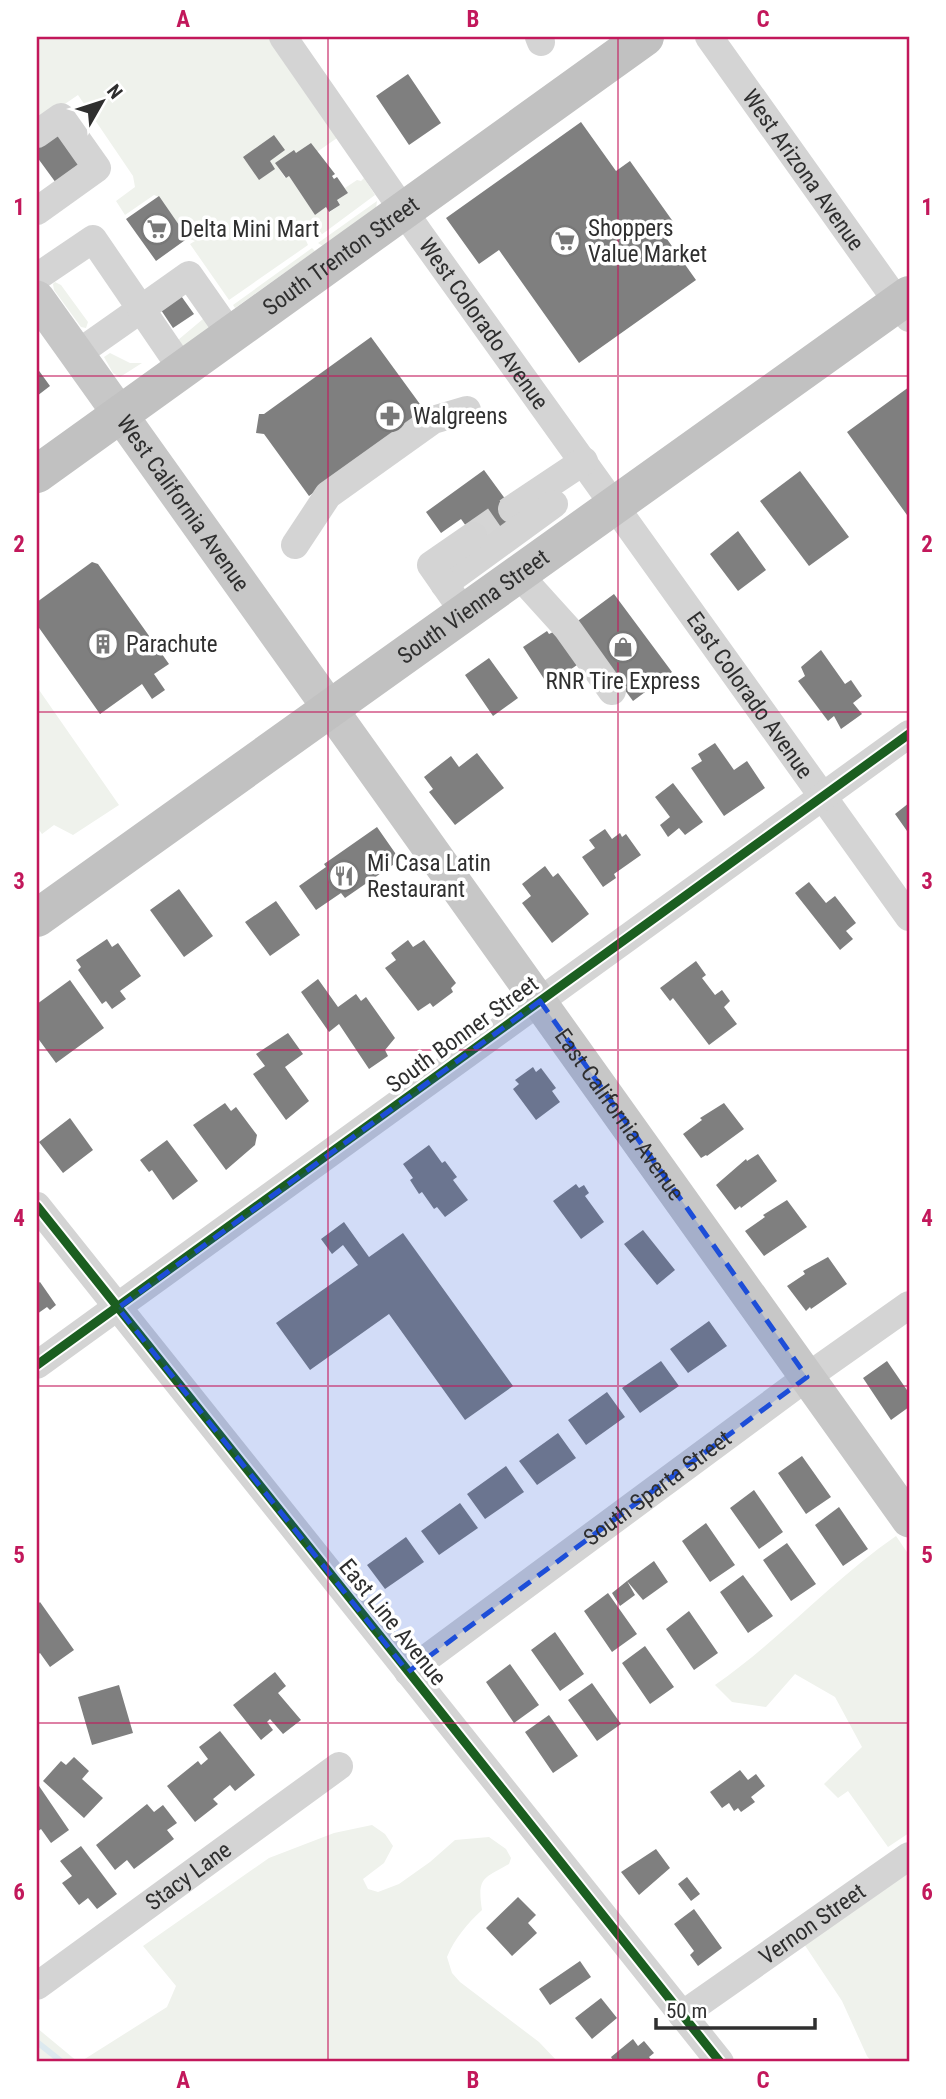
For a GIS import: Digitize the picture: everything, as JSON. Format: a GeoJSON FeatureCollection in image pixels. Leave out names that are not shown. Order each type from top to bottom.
{"type":"FeatureCollection","features":[{"type":"Feature","properties":{"kind":"highway","name":"South Trenton Street"},"geometry":{"type":"LineString","coordinates":[[37,474],[645,37]]}},
{"type":"Feature","properties":{"kind":"highway","name":"South Vienna Street"},"geometry":{"type":"LineString","coordinates":[[37,918],[331,708],[455,598],[519,575],[558,509],[616,506],[906,305]]}},
{"type":"Feature","properties":{"kind":"main road","name":"West California Avenue"},"geometry":{"type":"LineString","coordinates":[[37,298],[331,708]]}},
{"type":"Feature","properties":{"kind":"main road","name":"East California Avenue"},"geometry":{"type":"LineString","coordinates":[[331,708],[909,1520]]}},
{"type":"Feature","properties":{"kind":"street","name":"West Colorado Avenue"},"geometry":{"type":"LineString","coordinates":[[283,37],[403,210],[616,506]]}},
{"type":"Feature","properties":{"kind":"street","name":"West Arizona Avenue"},"geometry":{"type":"LineString","coordinates":[[709,37],[906,305]]}},
{"type":"Feature","properties":{"kind":"street"},"geometry":{"type":"LineString","coordinates":[[37,134],[61,117],[97,168],[37,211]]}},
{"type":"Feature","properties":{"kind":"street"},"geometry":{"type":"LineString","coordinates":[[37,278],[93,239],[182,369]]}},
{"type":"Feature","properties":{"kind":"street"},"geometry":{"type":"LineString","coordinates":[[77,354],[189,275],[231,335]]}},
{"type":"Feature","properties":{"kind":"street"},"geometry":{"type":"LineString","coordinates":[[295,545],[328,495],[433,419],[467,410]]}},
{"type":"Feature","properties":{"kind":"street"},"geometry":{"type":"LineString","coordinates":[[473,536],[431,565],[455,598],[558,509],[584,461]]}},
{"type":"Feature","properties":{"kind":"street","name":"East Colorado Avenue"},"geometry":{"type":"LineString","coordinates":[[616,506],[909,917]]}},
{"type":"Feature","properties":{"kind":"street"},"geometry":{"type":"LineString","coordinates":[[512,509],[558,509]]}},
{"type":"Feature","properties":{"kind":"street"},"geometry":{"type":"LineString","coordinates":[[519,575],[567,628],[612,691]]}},
{"type":"Feature","properties":{"kind":"street","name":"South Bonner Street"},"geometry":{"type":"LineString","coordinates":[[37,1365],[909,734]]}},
{"type":"Feature","properties":{"kind":"street","name":"East Line Avenue"},"geometry":{"type":"LineString","coordinates":[[37,1206],[720,2062]]}},
{"type":"Feature","properties":{"kind":"street","name":"South Sparta Street"},"geometry":{"type":"LineString","coordinates":[[408,1672],[807,1377],[909,1305]]}},
{"type":"Feature","properties":{"kind":"street","name":"Stacy Lane"},"geometry":{"type":"LineString","coordinates":[[37,1986],[339,1766]]}},
{"type":"Feature","properties":{"kind":"street","name":"Vernon Street"},"geometry":{"type":"LineString","coordinates":[[682,2015],[909,1856]]}},
{"type":"Feature","properties":{"kind":"highlighted area"},"geometry":{"type":"Polygon","coordinates":[[[540,1001],[807,1377],[408,1672],[118,1308],[540,1001]]]}},
{"type":"Feature","properties":{"kind":"shaded area"},"geometry":{"type":"Polygon","coordinates":[[[37,37],[273,37],[337,138],[317,152],[294,151],[276,164],[285,178],[289,176],[315,215],[326,207],[330,212],[340,205],[337,200],[348,193],[345,188],[357,180],[364,178],[375,195],[317,238],[312,230],[304,236],[308,245],[229,300],[190,244],[195,241],[188,238],[159,197],[154,195],[125,215],[116,201],[135,187],[133,176],[78,95],[37,123],[37,37]]]}},
{"type":"Feature","properties":{"kind":"shaded area"},"geometry":{"type":"Polygon","coordinates":[[[377,201],[376,208],[326,248],[318,243],[377,201]]]}},
{"type":"Feature","properties":{"kind":"shaded area"},"geometry":{"type":"Polygon","coordinates":[[[312,248],[315,251],[235,308],[233,305],[312,248]]]}},
{"type":"Feature","properties":{"kind":"shaded area"},"geometry":{"type":"Polygon","coordinates":[[[55,282],[61,285],[88,322],[86,328],[81,327],[54,290],[55,282]]]}},
{"type":"Feature","properties":{"kind":"shaded area"},"geometry":{"type":"Polygon","coordinates":[[[203,319],[211,326],[185,349],[178,340],[203,319]]]}},
{"type":"Feature","properties":{"kind":"shaded area"},"geometry":{"type":"Polygon","coordinates":[[[110,353],[130,363],[142,363],[120,377],[113,373],[104,357],[110,353]]]}},
{"type":"Feature","properties":{"kind":"shaded area"},"geometry":{"type":"Polygon","coordinates":[[[37,687],[119,805],[73,835],[54,825],[42,834],[37,827],[37,687]]]}},
{"type":"Feature","properties":{"kind":"shaded area"},"geometry":{"type":"Polygon","coordinates":[[[896,1536],[909,1555],[909,1833],[888,1847],[848,1791],[838,1798],[824,1784],[862,1747],[835,1697],[795,1674],[766,1707],[732,1702],[715,1685],[896,1536]]]}},
{"type":"Feature","properties":{"kind":"shaded area"},"geometry":{"type":"Polygon","coordinates":[[[372,1825],[385,1834],[393,1846],[384,1863],[363,1879],[368,1889],[378,1892],[399,1884],[455,1840],[489,1837],[506,1849],[511,1858],[509,1864],[484,1880],[480,1891],[482,1910],[462,1932],[447,1957],[452,1973],[460,1982],[539,2042],[558,2062],[80,2062],[167,2007],[176,1986],[143,1946],[269,1858],[334,1833],[372,1825]]]}},
{"type":"Feature","properties":{"kind":"shaded area"},"geometry":{"type":"Polygon","coordinates":[[[909,1869],[909,2062],[872,2062],[842,2001],[804,1944],[909,1869]]]}},
{"type":"Feature","properties":{"kind":"shaded area"},"geometry":{"type":"Polygon","coordinates":[[[37,2028],[78,2062],[37,2062],[37,2028]]]}},
{"type":"Feature","properties":{"kind":"building"},"geometry":{"type":"Polygon","coordinates":[[[408,74],[441,123],[409,145],[376,96],[408,74]]]}},
{"type":"Feature","properties":{"kind":"building","name":"Shoppers Value Market"},"geometry":{"type":"Polygon","coordinates":[[[581,122],[616,171],[630,161],[674,223],[662,232],[696,280],[579,363],[499,250],[479,264],[446,218],[581,122]]]}},
{"type":"Feature","properties":{"kind":"building"},"geometry":{"type":"Polygon","coordinates":[[[60,126],[85,162],[56,183],[37,157],[37,143],[60,126]]]}},
{"type":"Feature","properties":{"kind":"building"},"geometry":{"type":"Polygon","coordinates":[[[274,135],[285,150],[270,161],[275,169],[259,180],[243,157],[274,135]]]}},
{"type":"Feature","properties":{"kind":"building"},"geometry":{"type":"Polygon","coordinates":[[[311,143],[335,174],[332,176],[334,179],[337,177],[348,193],[337,200],[340,205],[329,212],[326,207],[315,215],[289,176],[286,178],[275,163],[294,150],[296,153],[311,143]]]}},
{"type":"Feature","properties":{"kind":"building","name":"Delta Mini Mart"},"geometry":{"type":"Polygon","coordinates":[[[159,196],[188,238],[156,261],[126,219],[159,196]]]}},
{"type":"Feature","properties":{"kind":"building"},"geometry":{"type":"Polygon","coordinates":[[[179,293],[194,314],[173,328],[159,307],[179,293]]]}},
{"type":"Feature","properties":{"kind":"building","name":"Walgreens"},"geometry":{"type":"Polygon","coordinates":[[[371,337],[425,411],[309,496],[264,434],[256,433],[259,414],[264,414],[371,337]]]}},
{"type":"Feature","properties":{"kind":"building"},"geometry":{"type":"Polygon","coordinates":[[[37,368],[50,386],[37,396],[37,368]]]}},
{"type":"Feature","properties":{"kind":"building"},"geometry":{"type":"Polygon","coordinates":[[[909,387],[909,513],[907,515],[847,432],[909,387]]]}},
{"type":"Feature","properties":{"kind":"building"},"geometry":{"type":"Polygon","coordinates":[[[484,470],[520,519],[481,547],[461,519],[441,533],[426,512],[484,470]]]}},
{"type":"Feature","properties":{"kind":"building"},"geometry":{"type":"Polygon","coordinates":[[[800,471],[849,537],[809,566],[760,501],[800,471]]]}},
{"type":"Feature","properties":{"kind":"building"},"geometry":{"type":"Polygon","coordinates":[[[738,531],[766,570],[738,591],[710,554],[738,531]]]}},
{"type":"Feature","properties":{"kind":"building","name":"Parachute"},"geometry":{"type":"Polygon","coordinates":[[[92,562],[98,564],[169,664],[154,674],[165,690],[152,699],[142,684],[100,714],[37,625],[37,602],[92,562]]]}},
{"type":"Feature","properties":{"kind":"building","name":"RNR Tire Express"},"geometry":{"type":"Polygon","coordinates":[[[614,594],[672,672],[633,701],[575,623],[614,594]]]}},
{"type":"Feature","properties":{"kind":"building"},"geometry":{"type":"Polygon","coordinates":[[[547,631],[549,634],[555,631],[577,665],[567,672],[570,675],[550,688],[523,647],[547,631]]]}},
{"type":"Feature","properties":{"kind":"building"},"geometry":{"type":"Polygon","coordinates":[[[821,650],[845,684],[851,680],[862,696],[853,703],[862,714],[841,729],[834,716],[828,721],[798,681],[805,676],[801,667],[821,650]]]}},
{"type":"Feature","properties":{"kind":"building"},"geometry":{"type":"Polygon","coordinates":[[[489,658],[518,698],[493,716],[465,675],[489,658]]]}},
{"type":"Feature","properties":{"kind":"building"},"geometry":{"type":"Polygon","coordinates":[[[715,743],[734,770],[747,761],[765,788],[724,816],[691,768],[702,761],[698,754],[715,743]]]}},
{"type":"Feature","properties":{"kind":"building"},"geometry":{"type":"Polygon","coordinates":[[[477,753],[504,788],[455,825],[429,792],[433,789],[424,777],[451,756],[459,767],[477,753]]]}},
{"type":"Feature","properties":{"kind":"building"},"geometry":{"type":"Polygon","coordinates":[[[673,783],[703,822],[685,835],[679,828],[668,837],[660,825],[670,817],[655,797],[673,783]]]}},
{"type":"Feature","properties":{"kind":"building"},"geometry":{"type":"Polygon","coordinates":[[[909,803],[909,829],[907,831],[895,814],[909,803]]]}},
{"type":"Feature","properties":{"kind":"building","name":"Mi Casa Latin Restaurant"},"geometry":{"type":"Polygon","coordinates":[[[377,827],[400,860],[345,898],[341,893],[316,910],[299,886],[326,867],[324,864],[377,827]]]}},
{"type":"Feature","properties":{"kind":"building"},"geometry":{"type":"Polygon","coordinates":[[[605,829],[612,839],[620,833],[622,837],[626,834],[641,855],[614,874],[616,878],[603,887],[582,857],[595,848],[589,840],[605,829]]]}},
{"type":"Feature","properties":{"kind":"building"},"geometry":{"type":"Polygon","coordinates":[[[545,866],[553,877],[558,873],[589,914],[552,943],[522,903],[531,896],[522,884],[545,866]]]}},
{"type":"Feature","properties":{"kind":"building"},"geometry":{"type":"Polygon","coordinates":[[[809,882],[826,903],[835,896],[856,923],[846,931],[853,939],[840,950],[795,893],[809,882]]]}},
{"type":"Feature","properties":{"kind":"building"},"geometry":{"type":"Polygon","coordinates":[[[179,889],[213,936],[184,957],[150,910],[179,889]]]}},
{"type":"Feature","properties":{"kind":"building"},"geometry":{"type":"Polygon","coordinates":[[[276,901],[300,935],[270,956],[245,922],[276,901]]]}},
{"type":"Feature","properties":{"kind":"building"},"geometry":{"type":"Polygon","coordinates":[[[107,939],[112,947],[118,943],[141,976],[120,991],[126,999],[112,1009],[106,1001],[102,1004],[78,970],[81,967],[76,960],[107,939]]]}},
{"type":"Feature","properties":{"kind":"building"},"geometry":{"type":"Polygon","coordinates":[[[408,940],[413,947],[424,940],[456,983],[451,988],[453,992],[433,1007],[430,1003],[418,1011],[385,968],[396,960],[391,953],[408,940]]]}},
{"type":"Feature","properties":{"kind":"building"},"geometry":{"type":"Polygon","coordinates":[[[696,961],[706,975],[702,978],[715,995],[722,990],[730,1001],[724,1007],[737,1024],[709,1045],[673,998],[670,1001],[660,988],[696,961]]]}},
{"type":"Feature","properties":{"kind":"building"},"geometry":{"type":"Polygon","coordinates":[[[318,979],[338,1007],[356,994],[361,1001],[366,997],[395,1038],[385,1050],[388,1056],[369,1069],[339,1024],[329,1032],[301,992],[318,979]]]}},
{"type":"Feature","properties":{"kind":"building"},"geometry":{"type":"Polygon","coordinates":[[[70,980],[104,1028],[56,1063],[37,1037],[37,1004],[70,980]]]}},
{"type":"Feature","properties":{"kind":"building"},"geometry":{"type":"Polygon","coordinates":[[[288,1033],[303,1054],[285,1067],[309,1101],[286,1120],[253,1074],[265,1066],[256,1054],[288,1033]]]}},
{"type":"Feature","properties":{"kind":"building"},"geometry":{"type":"Polygon","coordinates":[[[533,1067],[536,1072],[541,1068],[556,1088],[552,1091],[560,1102],[536,1120],[513,1089],[519,1084],[515,1080],[533,1067]]]}},
{"type":"Feature","properties":{"kind":"building"},"geometry":{"type":"Polygon","coordinates":[[[225,1103],[231,1111],[236,1107],[257,1135],[255,1145],[226,1170],[193,1125],[225,1103]]]}},
{"type":"Feature","properties":{"kind":"building"},"geometry":{"type":"Polygon","coordinates":[[[724,1103],[744,1129],[701,1158],[683,1134],[702,1120],[700,1118],[724,1103]]]}},
{"type":"Feature","properties":{"kind":"building"},"geometry":{"type":"Polygon","coordinates":[[[70,1118],[93,1150],[63,1173],[39,1142],[70,1118]]]}},
{"type":"Feature","properties":{"kind":"building"},"geometry":{"type":"Polygon","coordinates":[[[167,1140],[198,1181],[173,1200],[152,1170],[149,1172],[140,1160],[167,1140]]]}},
{"type":"Feature","properties":{"kind":"building"},"geometry":{"type":"Polygon","coordinates":[[[429,1145],[457,1177],[453,1180],[468,1200],[445,1217],[437,1207],[434,1209],[422,1192],[419,1194],[410,1180],[413,1178],[403,1164],[429,1145]]]}},
{"type":"Feature","properties":{"kind":"building"},"geometry":{"type":"Polygon","coordinates":[[[758,1154],[777,1181],[735,1210],[716,1185],[746,1159],[747,1161],[758,1154]]]}},
{"type":"Feature","properties":{"kind":"building"},"geometry":{"type":"Polygon","coordinates":[[[576,1184],[579,1188],[584,1185],[589,1193],[585,1196],[604,1222],[581,1239],[553,1201],[576,1184]]]}},
{"type":"Feature","properties":{"kind":"building"},"geometry":{"type":"Polygon","coordinates":[[[787,1200],[807,1227],[764,1256],[745,1231],[765,1217],[763,1215],[787,1200]]]}},
{"type":"Feature","properties":{"kind":"building"},"geometry":{"type":"Polygon","coordinates":[[[344,1222],[369,1257],[403,1233],[513,1386],[465,1420],[389,1314],[310,1370],[276,1323],[358,1265],[343,1245],[332,1254],[321,1239],[344,1222]]]}},
{"type":"Feature","properties":{"kind":"building"},"geometry":{"type":"Polygon","coordinates":[[[643,1230],[675,1270],[657,1285],[624,1244],[643,1230]]]}},
{"type":"Feature","properties":{"kind":"building"},"geometry":{"type":"Polygon","coordinates":[[[828,1257],[847,1284],[806,1311],[787,1286],[805,1274],[803,1271],[828,1257]]]}},
{"type":"Feature","properties":{"kind":"building"},"geometry":{"type":"Polygon","coordinates":[[[40,1282],[56,1305],[37,1314],[37,1284],[40,1282]]]}},
{"type":"Feature","properties":{"kind":"building"},"geometry":{"type":"Polygon","coordinates":[[[709,1321],[727,1346],[688,1373],[670,1349],[709,1321]]]}},
{"type":"Feature","properties":{"kind":"building"},"geometry":{"type":"Polygon","coordinates":[[[661,1361],[679,1386],[640,1413],[622,1388],[661,1361]]]}},
{"type":"Feature","properties":{"kind":"building"},"geometry":{"type":"Polygon","coordinates":[[[887,1361],[909,1393],[909,1407],[891,1420],[863,1378],[887,1361]]]}},
{"type":"Feature","properties":{"kind":"building"},"geometry":{"type":"Polygon","coordinates":[[[607,1392],[625,1417],[586,1445],[568,1420],[607,1392]]]}},
{"type":"Feature","properties":{"kind":"building"},"geometry":{"type":"Polygon","coordinates":[[[558,1433],[576,1458],[537,1485],[519,1461],[558,1433]]]}},
{"type":"Feature","properties":{"kind":"building"},"geometry":{"type":"Polygon","coordinates":[[[802,1456],[831,1497],[806,1514],[778,1473],[802,1456]]]}},
{"type":"Feature","properties":{"kind":"building"},"geometry":{"type":"Polygon","coordinates":[[[506,1466],[524,1492],[485,1519],[467,1494],[506,1466]]]}},
{"type":"Feature","properties":{"kind":"building"},"geometry":{"type":"Polygon","coordinates":[[[754,1490],[783,1532],[759,1549],[730,1508],[754,1490]]]}},
{"type":"Feature","properties":{"kind":"building"},"geometry":{"type":"Polygon","coordinates":[[[460,1503],[478,1528],[439,1555],[421,1531],[460,1503]]]}},
{"type":"Feature","properties":{"kind":"building"},"geometry":{"type":"Polygon","coordinates":[[[839,1507],[868,1549],[843,1566],[815,1525],[839,1507]]]}},
{"type":"Feature","properties":{"kind":"building"},"geometry":{"type":"Polygon","coordinates":[[[706,1523],[735,1565],[710,1582],[682,1541],[706,1523]]]}},
{"type":"Feature","properties":{"kind":"building"},"geometry":{"type":"Polygon","coordinates":[[[406,1537],[424,1562],[385,1589],[367,1565],[406,1537]]]}},
{"type":"Feature","properties":{"kind":"building"},"geometry":{"type":"Polygon","coordinates":[[[787,1543],[816,1584],[791,1601],[763,1560],[787,1543]]]}},
{"type":"Feature","properties":{"kind":"building"},"geometry":{"type":"Polygon","coordinates":[[[654,1561],[668,1582],[643,1600],[627,1581],[654,1561]]]}},
{"type":"Feature","properties":{"kind":"building"},"geometry":{"type":"Polygon","coordinates":[[[743,1575],[773,1616],[748,1633],[720,1592],[743,1575]]]}},
{"type":"Feature","properties":{"kind":"building"},"geometry":{"type":"Polygon","coordinates":[[[627,1581],[635,1595],[620,1606],[612,1593],[627,1581]]]}},
{"type":"Feature","properties":{"kind":"building"},"geometry":{"type":"Polygon","coordinates":[[[608,1593],[637,1634],[612,1652],[584,1611],[608,1593]]]}},
{"type":"Feature","properties":{"kind":"building"},"geometry":{"type":"Polygon","coordinates":[[[40,1602],[74,1650],[50,1667],[40,1653],[37,1655],[37,1605],[40,1602]]]}},
{"type":"Feature","properties":{"kind":"building"},"geometry":{"type":"Polygon","coordinates":[[[689,1611],[718,1653],[694,1670],[666,1629],[689,1611]]]}},
{"type":"Feature","properties":{"kind":"building"},"geometry":{"type":"Polygon","coordinates":[[[555,1632],[584,1674],[560,1691],[531,1650],[555,1632]]]}},
{"type":"Feature","properties":{"kind":"building"},"geometry":{"type":"Polygon","coordinates":[[[645,1646],[674,1687],[650,1704],[622,1663],[645,1646]]]}},
{"type":"Feature","properties":{"kind":"building"},"geometry":{"type":"Polygon","coordinates":[[[510,1664],[539,1705],[514,1723],[486,1682],[510,1664]]]}},
{"type":"Feature","properties":{"kind":"building"},"geometry":{"type":"Polygon","coordinates":[[[275,1672],[286,1686],[278,1693],[301,1720],[283,1734],[270,1719],[267,1722],[273,1730],[261,1740],[233,1705],[275,1672]]]}},
{"type":"Feature","properties":{"kind":"building"},"geometry":{"type":"Polygon","coordinates":[[[592,1683],[621,1724],[597,1741],[568,1700],[592,1683]]]}},
{"type":"Feature","properties":{"kind":"building"},"geometry":{"type":"Polygon","coordinates":[[[119,1685],[133,1733],[92,1745],[78,1697],[119,1685]]]}},
{"type":"Feature","properties":{"kind":"building"},"geometry":{"type":"Polygon","coordinates":[[[549,1715],[578,1756],[553,1773],[525,1732],[549,1715]]]}},
{"type":"Feature","properties":{"kind":"building"},"geometry":{"type":"Polygon","coordinates":[[[220,1731],[255,1775],[235,1791],[230,1785],[213,1799],[218,1804],[195,1822],[167,1786],[198,1761],[201,1765],[208,1759],[199,1747],[220,1731]]]}},
{"type":"Feature","properties":{"kind":"building"},"geometry":{"type":"Polygon","coordinates":[[[74,1757],[89,1771],[82,1779],[103,1798],[84,1818],[43,1781],[61,1761],[66,1765],[74,1757]]]}},
{"type":"Feature","properties":{"kind":"building"},"geometry":{"type":"Polygon","coordinates":[[[740,1770],[748,1780],[756,1774],[765,1786],[751,1797],[755,1802],[741,1812],[738,1808],[734,1811],[729,1803],[722,1808],[710,1792],[740,1770]]]}},
{"type":"Feature","properties":{"kind":"building"},"geometry":{"type":"Polygon","coordinates":[[[37,1783],[69,1830],[51,1843],[41,1829],[37,1832],[37,1783]]]}},
{"type":"Feature","properties":{"kind":"building"},"geometry":{"type":"Polygon","coordinates":[[[147,1804],[154,1812],[163,1805],[177,1823],[167,1830],[174,1839],[134,1869],[127,1860],[115,1870],[96,1845],[147,1804]]]}},
{"type":"Feature","properties":{"kind":"building"},"geometry":{"type":"Polygon","coordinates":[[[81,1846],[117,1894],[97,1909],[88,1898],[79,1905],[62,1883],[72,1876],[60,1861],[81,1846]]]}},
{"type":"Feature","properties":{"kind":"building"},"geometry":{"type":"Polygon","coordinates":[[[656,1849],[670,1868],[639,1895],[621,1872],[656,1849]]]}},
{"type":"Feature","properties":{"kind":"building"},"geometry":{"type":"Polygon","coordinates":[[[687,1877],[700,1894],[691,1901],[678,1884],[687,1877]]]}},
{"type":"Feature","properties":{"kind":"building"},"geometry":{"type":"Polygon","coordinates":[[[518,1897],[536,1915],[528,1923],[537,1933],[512,1956],[486,1928],[518,1897]]]}},
{"type":"Feature","properties":{"kind":"building"},"geometry":{"type":"Polygon","coordinates":[[[694,1909],[722,1948],[698,1966],[690,1955],[694,1951],[674,1924],[694,1909]]]}},
{"type":"Feature","properties":{"kind":"building"},"geometry":{"type":"Polygon","coordinates":[[[580,1961],[591,1977],[550,2005],[539,1989],[580,1961]]]}},
{"type":"Feature","properties":{"kind":"building"},"geometry":{"type":"Polygon","coordinates":[[[601,1998],[617,2018],[592,2039],[575,2018],[601,1998]]]}},
{"type":"Feature","properties":{"kind":"building"},"geometry":{"type":"Polygon","coordinates":[[[633,2039],[638,2046],[644,2041],[654,2053],[649,2057],[653,2062],[614,2062],[611,2057],[633,2039]]]}},
{"type":"Feature","properties":{"kind":"waterway"},"geometry":{"type":"LineString","coordinates":[[37,2042],[62,2062]]}},
{"type":"Feature","properties":{"kind":"tunnel"},"geometry":{"type":"LineString","coordinates":[[473,536],[512,509]]}},
{"type":"Feature","properties":{"kind":"cycle path"},"geometry":{"type":"LineString","coordinates":[[37,1365],[909,734]]}},
{"type":"Feature","properties":{"kind":"cycle path"},"geometry":{"type":"LineString","coordinates":[[37,1206],[720,2062]]}},
{"type":"Feature","properties":{"kind":"place","name":"Delta Mini Mart"},"geometry":{"type":"Point","coordinates":[157,229]}},
{"type":"Feature","properties":{"kind":"place","name":"Shoppers Value Market"},"geometry":{"type":"Point","coordinates":[565,241]}},
{"type":"Feature","properties":{"kind":"place","name":"Walgreens"},"geometry":{"type":"Point","coordinates":[390,416]}},
{"type":"Feature","properties":{"kind":"place","name":"Parachute"},"geometry":{"type":"Point","coordinates":[103,644]}},
{"type":"Feature","properties":{"kind":"place","name":"RNR Tire Express"},"geometry":{"type":"Point","coordinates":[623,647]}},
{"type":"Feature","properties":{"kind":"place","name":"Mi Casa Latin Restaurant"},"geometry":{"type":"Point","coordinates":[344,876]}}]}
